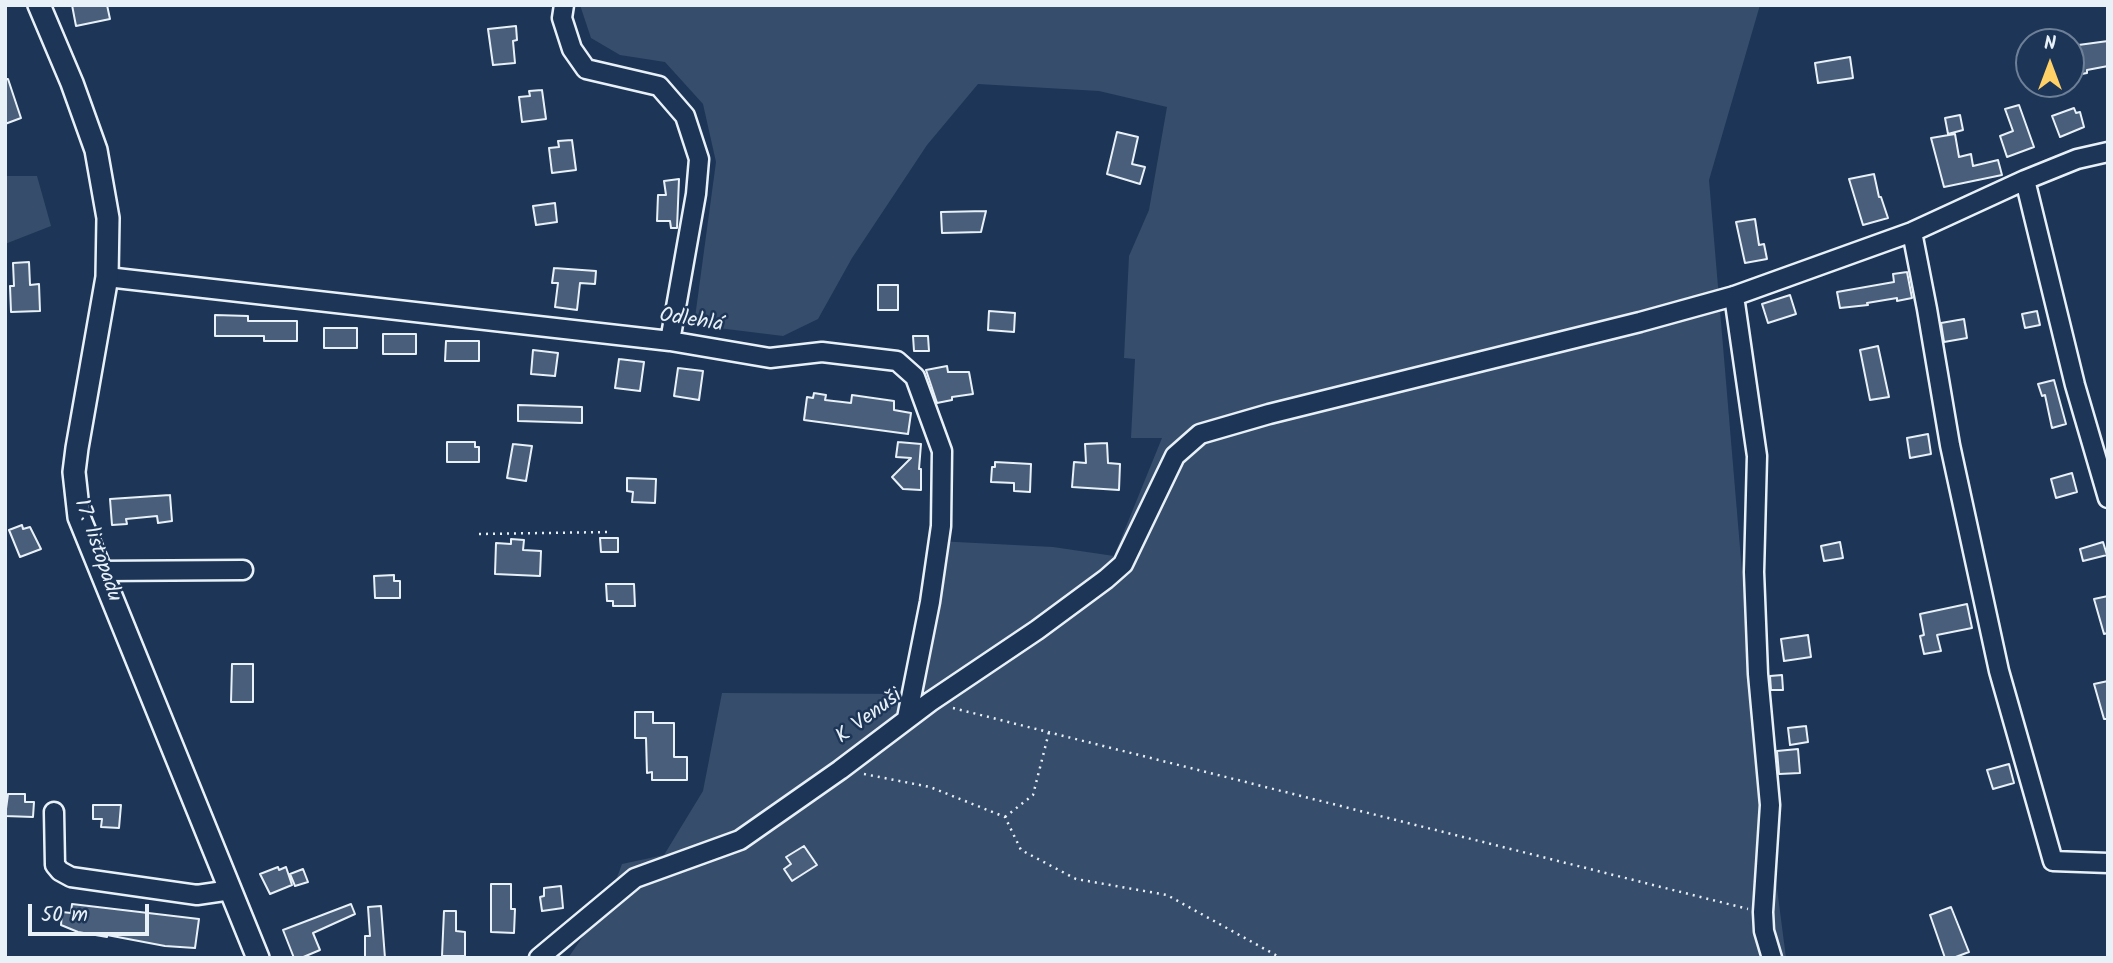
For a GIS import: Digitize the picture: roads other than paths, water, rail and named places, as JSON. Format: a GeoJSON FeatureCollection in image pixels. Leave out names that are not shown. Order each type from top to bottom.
{"type":"FeatureCollection","features":[{"type":"Feature","properties":{"kind":"main road","name":"17. listopadu"},"geometry":{"type":"LineString","coordinates":[[39,5],[72,83],[96,150],[108,218],[107,277],[74,472],[79,517],[258,958]]}},
{"type":"Feature","properties":{"kind":"street"},"geometry":{"type":"LineString","coordinates":[[564,5],[562,18],[572,49],[586,69],[659,86],[685,116],[689,127],[699,159],[696,194],[670,341]]}},
{"type":"Feature","properties":{"kind":"street"},"geometry":{"type":"LineString","coordinates":[[1772,958],[1764,931],[1763,912],[1770,805],[1758,674],[1754,572],[1757,456],[1734,296],[1912,232],[2077,159],[2108,152]]}},
{"type":"Feature","properties":{"kind":"street"},"geometry":{"type":"LineString","coordinates":[[2025,180],[2075,385],[2108,498]]}},
{"type":"Feature","properties":{"kind":"street"},"geometry":{"type":"LineString","coordinates":[[1912,232],[1950,445],[1999,671],[2053,861],[2108,863]]}},
{"type":"Feature","properties":{"kind":"street","name":"Odlehlá"},"geometry":{"type":"LineString","coordinates":[[107,277],[670,341],[770,358],[822,352],[897,361],[915,377],[942,451],[941,526],[930,602],[907,718]]}},
{"type":"Feature","properties":{"kind":"street","name":"K Venuši"},"geometry":{"type":"LineString","coordinates":[[539,958],[635,878],[740,839],[1106,579],[1122,564],[1175,456],[1200,434],[1404,379],[1640,323],[1734,296]]}},
{"type":"Feature","properties":{"kind":"street"},"geometry":{"type":"LineString","coordinates":[[100,570],[243,570]]}},
{"type":"Feature","properties":{"kind":"street"},"geometry":{"type":"LineString","coordinates":[[54,812],[55,865],[71,877],[197,895],[231,890]]}}]}
